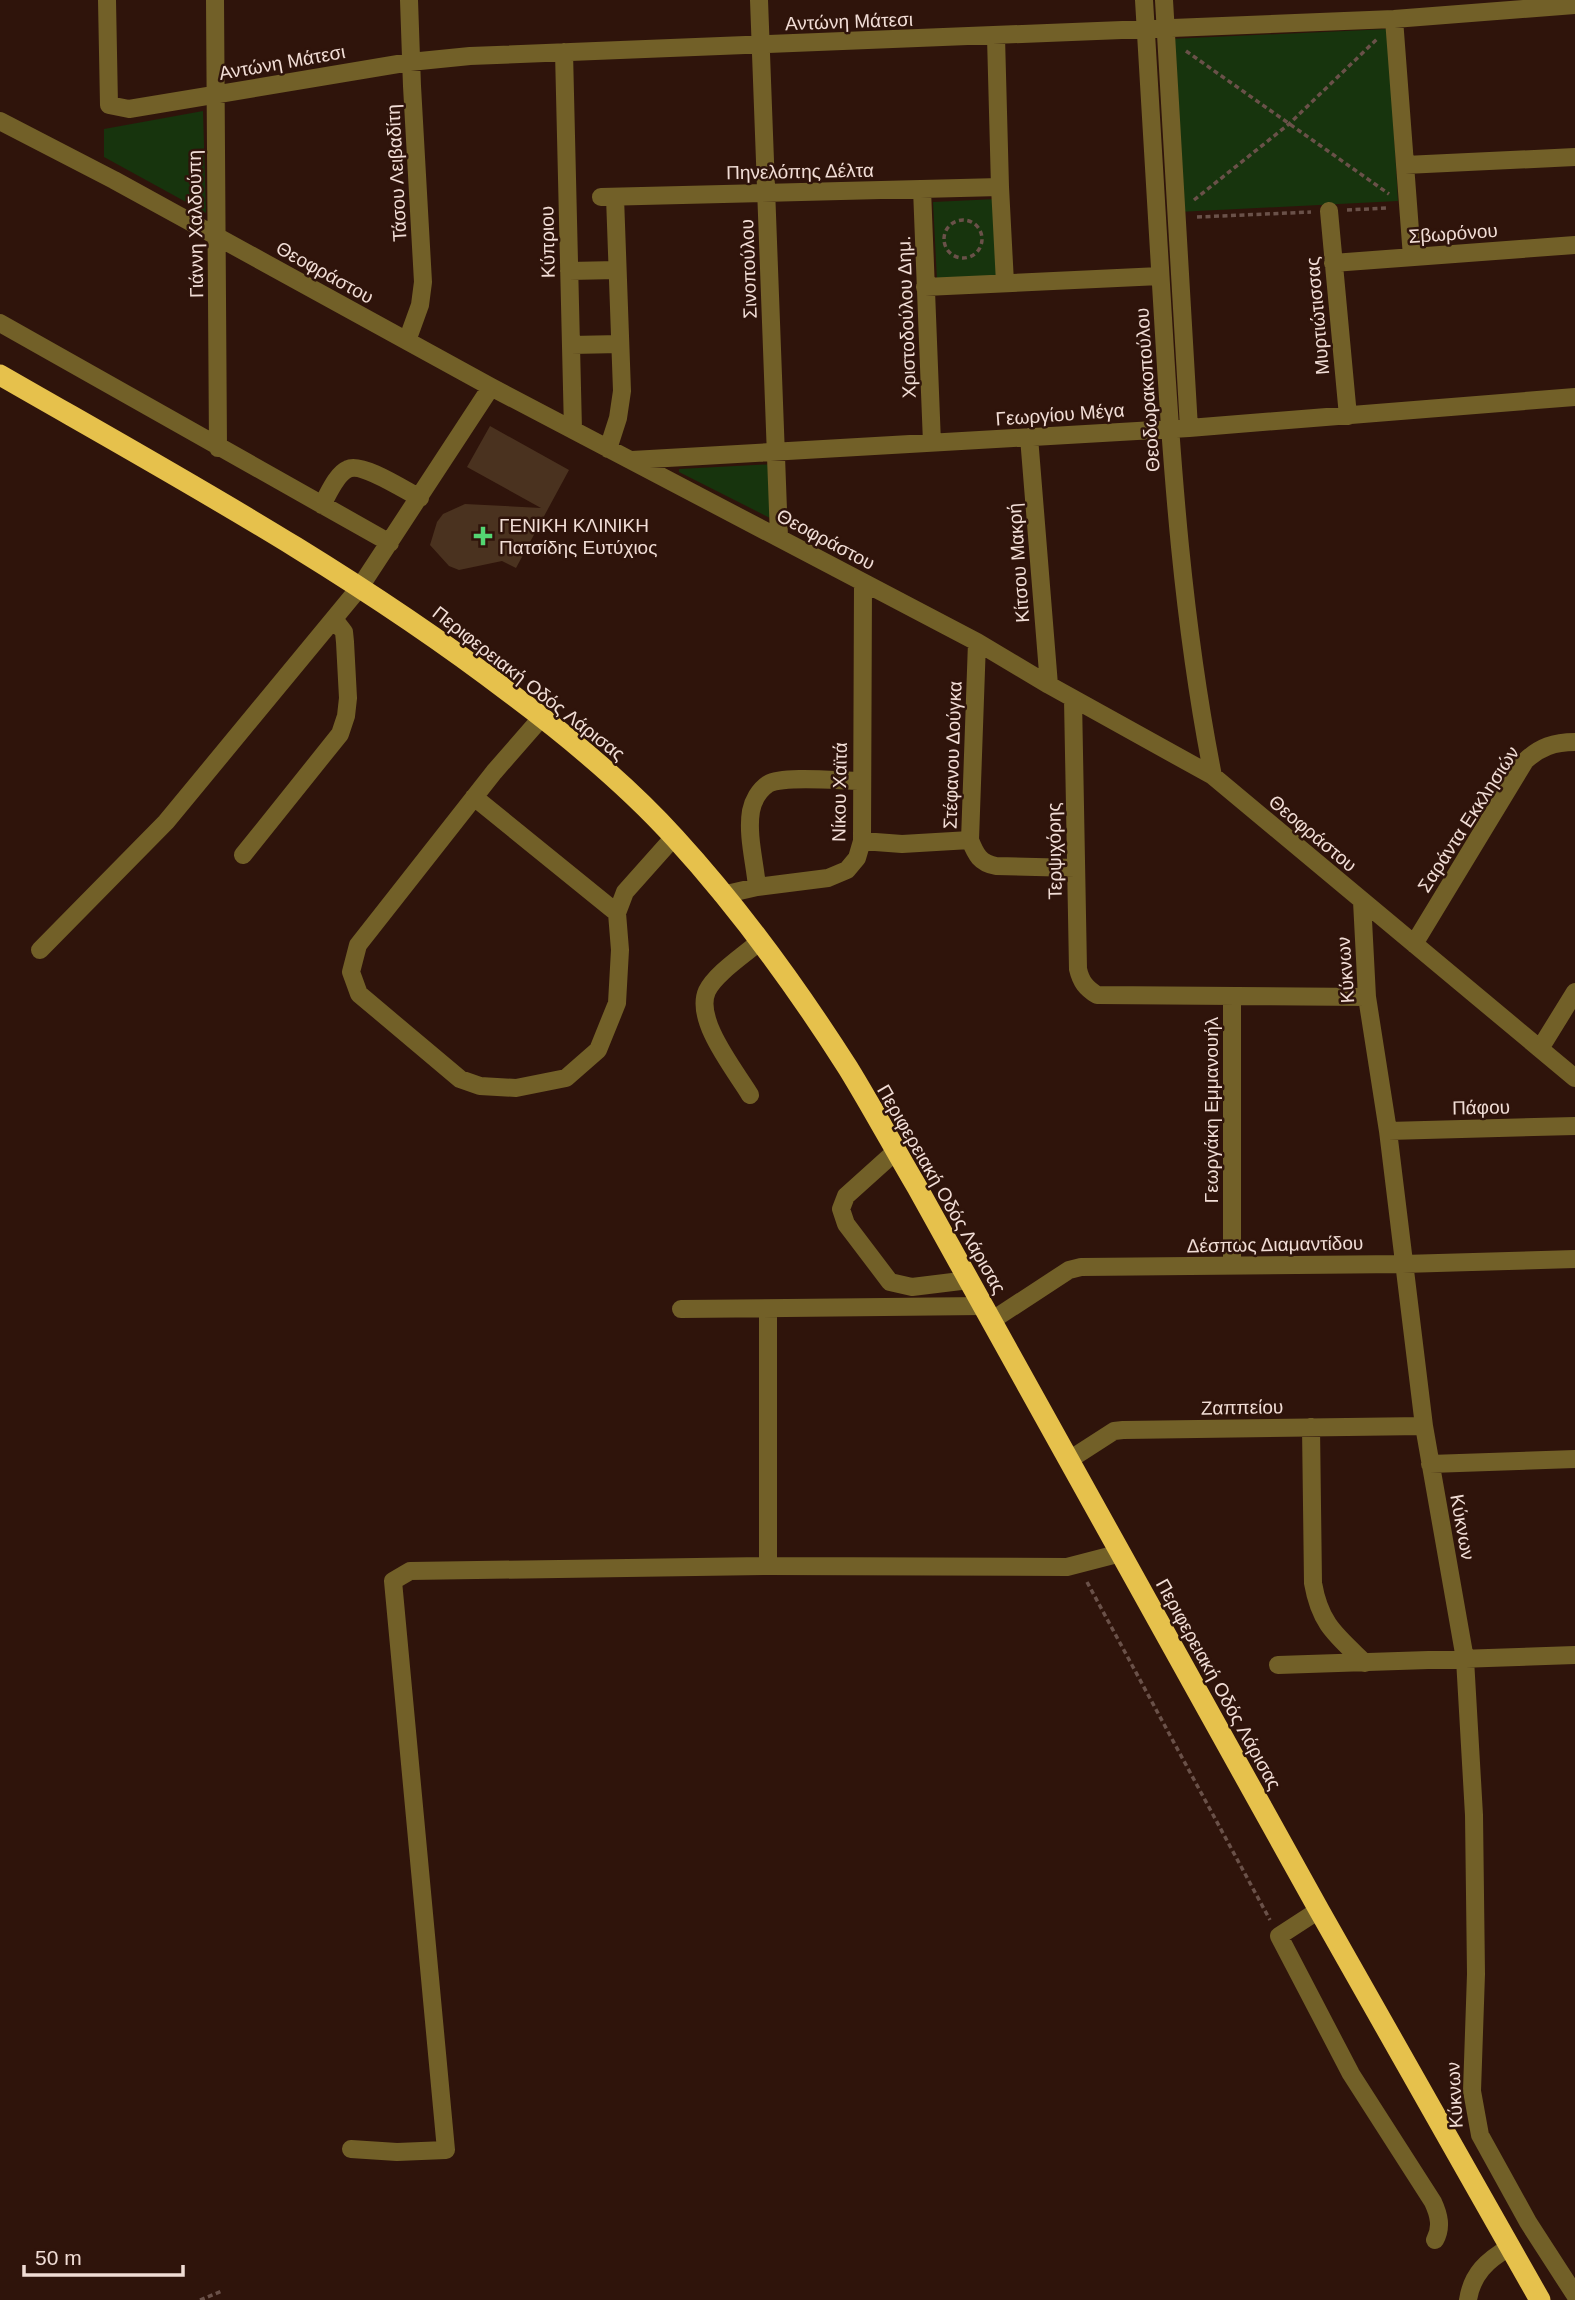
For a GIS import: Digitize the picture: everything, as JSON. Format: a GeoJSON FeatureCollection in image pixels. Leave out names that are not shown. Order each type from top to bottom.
{"type":"FeatureCollection","features":[{"type":"Feature","properties":{"kind":"highway","name":"Περιφερειακή Οδός Λάρισας"},"geometry":{"type":"LineString","coordinates":[[0,375],[203,491],[360,587],[468,660],[617,780],[674,837],[722,895],[759,942],[848,1069],[1540,2300]]}},
{"type":"Feature","properties":{"kind":"street","name":"Αντώνη Μάτεσι"},"geometry":{"type":"LineString","coordinates":[[107,0],[109,105],[128,109],[410,62],[564,52],[996,37],[1395,19],[1480,6],[1575,5]]}},
{"type":"Feature","properties":{"kind":"street","name":"Γιάννη Χαλδούπη"},"geometry":{"type":"LineString","coordinates":[[215,0],[218,448]]}},
{"type":"Feature","properties":{"kind":"street","name":"Τάσου Λειβαδίτη"},"geometry":{"type":"LineString","coordinates":[[407,341],[420,305],[423,282],[409,0]]}},
{"type":"Feature","properties":{"kind":"street","name":"Σινοπούλου"},"geometry":{"type":"LineString","coordinates":[[759,0],[779,537]]}},
{"type":"Feature","properties":{"kind":"street","name":"Θεοδωρακοπούλου"},"geometry":{"type":"LineString","coordinates":[[1144,0],[1169,429],[1187,617],[1198,699],[1213,776]]}},
{"type":"Feature","properties":{"kind":"street"},"geometry":{"type":"LineString","coordinates":[[1164,0],[1189,428]]}},
{"type":"Feature","properties":{"kind":"street"},"geometry":{"type":"LineString","coordinates":[[1395,19],[1412,257]]}},
{"type":"Feature","properties":{"kind":"street"},"geometry":{"type":"LineString","coordinates":[[996,37],[999,187],[1005,284]]}},
{"type":"Feature","properties":{"kind":"street","name":"Κύπριου"},"geometry":{"type":"LineString","coordinates":[[564,52],[573,430]]}},
{"type":"Feature","properties":{"kind":"street","name":"Θεοφράστου"},"geometry":{"type":"LineString","coordinates":[[0,121],[114,180],[491,387],[977,642],[1073,699],[1213,776],[1575,1078]]}},
{"type":"Feature","properties":{"kind":"street"},"geometry":{"type":"LineString","coordinates":[[1405,165],[1575,157]]}},
{"type":"Feature","properties":{"kind":"street","name":"Πηνελόπης Δέλτα"},"geometry":{"type":"LineString","coordinates":[[617,270],[608,197],[999,187]]}},
{"type":"Feature","properties":{"kind":"street","name":"Χριστοδούλου Δημ."},"geometry":{"type":"LineString","coordinates":[[922,189],[932,443]]}},
{"type":"Feature","properties":{"kind":"street","name":"Μυρτιώτισσας"},"geometry":{"type":"LineString","coordinates":[[1329,211],[1348,416]]}},
{"type":"Feature","properties":{"kind":"street","name":"Σβωρόνου"},"geometry":{"type":"LineString","coordinates":[[1333,263],[1575,246]]}},
{"type":"Feature","properties":{"kind":"street"},"geometry":{"type":"LineString","coordinates":[[569,271],[617,270],[621,404],[608,449]]}},
{"type":"Feature","properties":{"kind":"street"},"geometry":{"type":"LineString","coordinates":[[925,287],[1160,276]]}},
{"type":"Feature","properties":{"kind":"street"},"geometry":{"type":"LineString","coordinates":[[0,323],[390,543]]}},
{"type":"Feature","properties":{"kind":"street"},"geometry":{"type":"LineString","coordinates":[[571,345],[620,344]]}},
{"type":"Feature","properties":{"kind":"street"},"geometry":{"type":"LineString","coordinates":[[40,950],[166,822],[360,587],[491,387]]}},
{"type":"Feature","properties":{"kind":"street","name":"Γεωργίου Μέγα"},"geometry":{"type":"LineString","coordinates":[[630,460],[1189,428],[1575,397]]}},
{"type":"Feature","properties":{"kind":"street","name":"Κίτσου Μακρή"},"geometry":{"type":"LineString","coordinates":[[1029,438],[1049,685]]}},
{"type":"Feature","properties":{"kind":"street"},"geometry":{"type":"LineString","coordinates":[[322,505],[341,475],[349,468],[361,468],[420,498]]}},
{"type":"Feature","properties":{"kind":"street","name":"Νίκου Χαϊτά"},"geometry":{"type":"LineString","coordinates":[[722,895],[757,887],[828,878],[847,870],[857,858],[862,841],[863,583]]}},
{"type":"Feature","properties":{"kind":"street"},"geometry":{"type":"LineString","coordinates":[[243,856],[340,734],[348,698],[344,632],[334,619]]}},
{"type":"Feature","properties":{"kind":"street","name":"Στέφανου Δούγκα"},"geometry":{"type":"LineString","coordinates":[[977,642],[970,840],[976,856],[985,864],[1075,868]]}},
{"type":"Feature","properties":{"kind":"street","name":"Τερψιχόρης"},"geometry":{"type":"LineString","coordinates":[[1073,699],[1075,868],[1080,979],[1097,995],[1232,997]]}},
{"type":"Feature","properties":{"kind":"street"},"geometry":{"type":"LineString","coordinates":[[542,717],[474,797],[358,945],[351,972],[359,994],[460,1079],[480,1086],[516,1088],[566,1078],[598,1050],[617,1003],[620,950],[617,913],[625,892],[674,837]]}},
{"type":"Feature","properties":{"kind":"street","name":"Σαράντα Εκκλησιών"},"geometry":{"type":"LineString","coordinates":[[1414,944],[1525,761],[1537,750],[1556,742],[1575,742]]}},
{"type":"Feature","properties":{"kind":"street"},"geometry":{"type":"LineString","coordinates":[[757,887],[751,830],[751,810],[757,795],[769,784],[784,780],[861,781]]}},
{"type":"Feature","properties":{"kind":"street"},"geometry":{"type":"LineString","coordinates":[[474,797],[617,913]]}},
{"type":"Feature","properties":{"kind":"street"},"geometry":{"type":"LineString","coordinates":[[862,841],[901,845],[970,840]]}},
{"type":"Feature","properties":{"kind":"street","name":"Κύκνων"},"geometry":{"type":"LineString","coordinates":[[1362,901],[1367,997],[1388,1130],[1424,1426],[1465,1659],[1474,1815],[1476,1974],[1472,2091],[1480,2134],[1457,2150]]}},
{"type":"Feature","properties":{"kind":"street"},"geometry":{"type":"LineString","coordinates":[[750,1095],[709,1027],[705,1002],[707,992],[714,982],[759,942]]}},
{"type":"Feature","properties":{"kind":"street"},"geometry":{"type":"LineString","coordinates":[[1541,1048],[1575,992]]}},
{"type":"Feature","properties":{"kind":"street"},"geometry":{"type":"LineString","coordinates":[[1232,997],[1367,997]]}},
{"type":"Feature","properties":{"kind":"street","name":"Γεωργάκη Εμμανουήλ"},"geometry":{"type":"LineString","coordinates":[[1232,997],[1232,1265]]}},
{"type":"Feature","properties":{"kind":"street","name":"Πάφου"},"geometry":{"type":"LineString","coordinates":[[1388,1130],[1575,1126]]}},
{"type":"Feature","properties":{"kind":"street"},"geometry":{"type":"LineString","coordinates":[[896,1152],[845,1196],[841,1209],[846,1224],[890,1282],[912,1287],[969,1280]]}},
{"type":"Feature","properties":{"kind":"street","name":"Δέσπως Διαμαντίδου"},"geometry":{"type":"LineString","coordinates":[[987,1313],[1069,1270],[1081,1267],[1403,1264],[1575,1259]]}},
{"type":"Feature","properties":{"kind":"street"},"geometry":{"type":"LineString","coordinates":[[681,1309],[987,1313]]}},
{"type":"Feature","properties":{"kind":"street"},"geometry":{"type":"LineString","coordinates":[[768,1309],[768,1566]]}},
{"type":"Feature","properties":{"kind":"street","name":"Ζαππείου"},"geometry":{"type":"LineString","coordinates":[[1069,1460],[1114,1432],[1123,1430],[1424,1426]]}},
{"type":"Feature","properties":{"kind":"street"},"geometry":{"type":"LineString","coordinates":[[1311,1427],[1313,1583],[1317,1605],[1327,1624],[1365,1662]]}},
{"type":"Feature","properties":{"kind":"street"},"geometry":{"type":"LineString","coordinates":[[1430,1464],[1575,1459]]}},
{"type":"Feature","properties":{"kind":"street"},"geometry":{"type":"LineString","coordinates":[[351,2149],[446,2150],[393,1581],[410,1571],[1078,1565],[1121,1553]]}},
{"type":"Feature","properties":{"kind":"street"},"geometry":{"type":"LineString","coordinates":[[1278,1665],[1575,1655]]}},
{"type":"Feature","properties":{"kind":"street"},"geometry":{"type":"LineString","coordinates":[[1319,1909],[1279,1937],[1351,2074],[1433,2202],[1439,2224],[1435,2239]]}},
{"type":"Feature","properties":{"kind":"street"},"geometry":{"type":"LineString","coordinates":[[1480,2134],[1528,2222],[1575,2295]]}},
{"type":"Feature","properties":{"kind":"street"},"geometry":{"type":"LineString","coordinates":[[1468,2300],[1473,2281],[1480,2269],[1492,2257],[1510,2247]]}},
{"type":"Feature","properties":{"kind":"path"},"geometry":{"type":"LineString","coordinates":[[1395,19],[1388,29],[1289,124],[1178,212],[1175,218],[1408,207]]}},
{"type":"Feature","properties":{"kind":"path"},"geometry":{"type":"LineString","coordinates":[[1166,30],[1169,39],[1408,207]]}},
{"type":"Feature","properties":{"kind":"path"},"geometry":{"type":"LineString","coordinates":[[957,221],[975,223],[982,233],[983,245],[976,255],[965,259],[955,258],[948,252],[944,234],[949,226],[957,221]]}},
{"type":"Feature","properties":{"kind":"path"},"geometry":{"type":"LineString","coordinates":[[1078,1565],[1279,1937]]}},
{"type":"Feature","properties":{"kind":"path"},"geometry":{"type":"LineString","coordinates":[[200,2300],[222,2291]]}},
{"type":"Feature","properties":{"kind":"green space"},"geometry":{"type":"Polygon","coordinates":[[[1388,29],[1398,201],[1178,212],[1169,39],[1388,29]]]}},
{"type":"Feature","properties":{"kind":"green space"},"geometry":{"type":"Polygon","coordinates":[[[203,111],[206,213],[104,157],[104,129],[203,111]]]}},
{"type":"Feature","properties":{"kind":"green space"},"geometry":{"type":"Polygon","coordinates":[[[996,199],[999,277],[937,280],[933,202],[996,199]]]}},
{"type":"Feature","properties":{"kind":"green space"},"geometry":{"type":"Polygon","coordinates":[[[774,464],[774,520],[679,472],[679,469],[774,464]]]}},
{"type":"Feature","properties":{"kind":"building"},"geometry":{"type":"Polygon","coordinates":[[[490,426],[569,470],[516,568],[502,561],[459,570],[449,566],[430,545],[437,522],[443,514],[465,504],[541,508],[467,467],[490,426]]]}},
{"type":"Feature","properties":{"kind":"place","name":"ΓΕΝΙΚΗ ΚΛΙΝΙΚΗ Πατσίδης Ευτύχιος"},"geometry":{"type":"Point","coordinates":[483,536]}}]}
